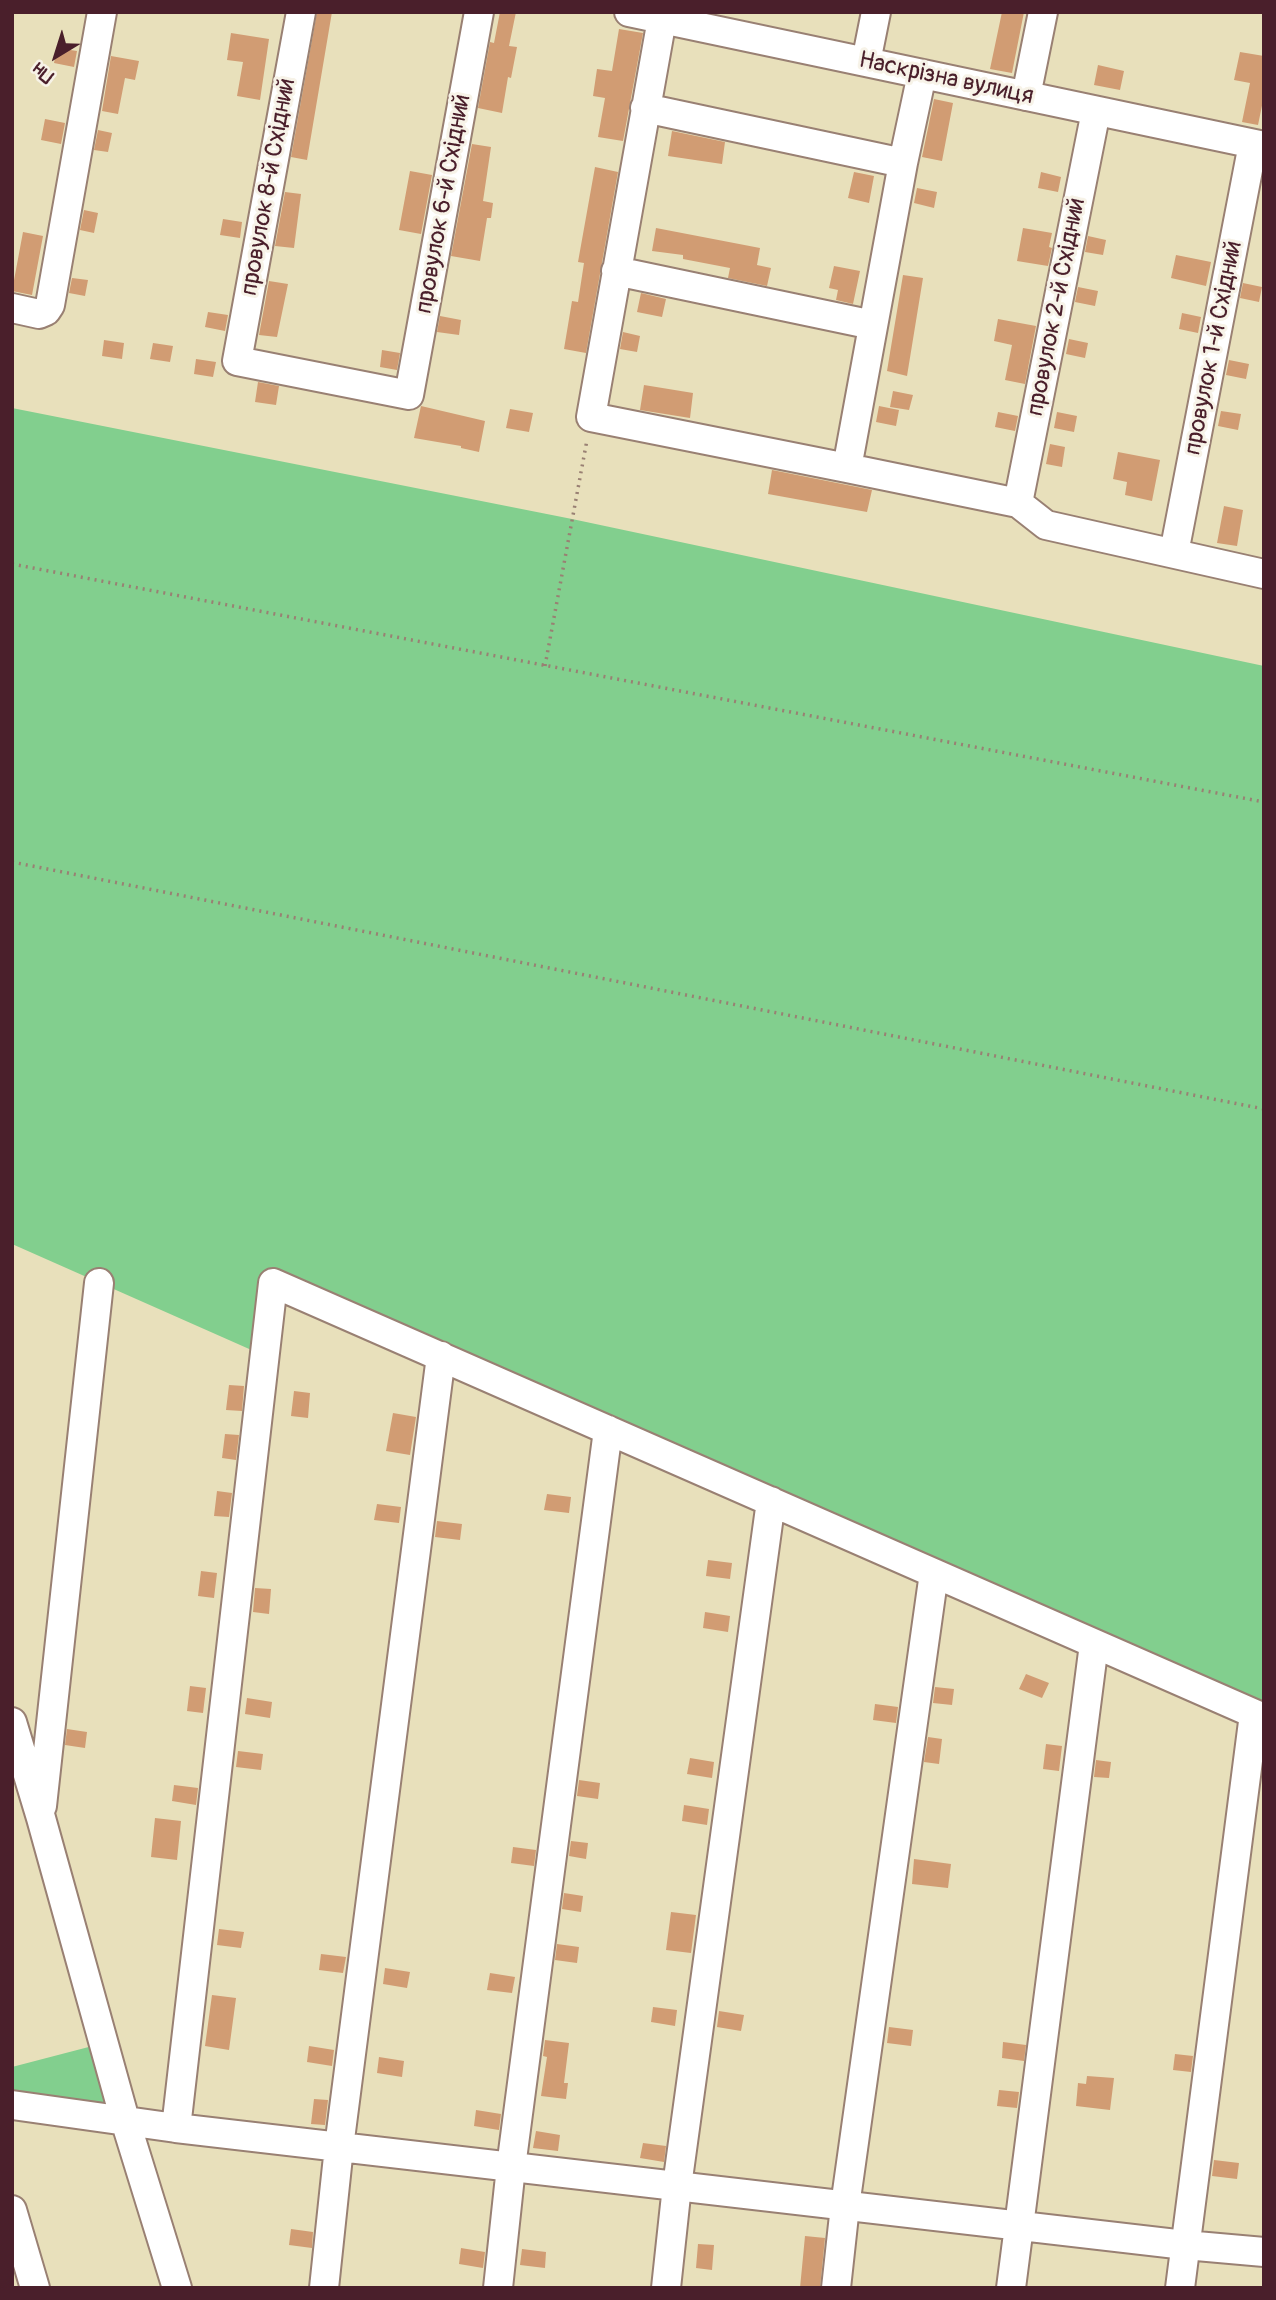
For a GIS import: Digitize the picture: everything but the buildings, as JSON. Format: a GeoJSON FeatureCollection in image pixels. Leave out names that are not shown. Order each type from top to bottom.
{"type":"FeatureCollection","features":[{"type":"Feature","properties":{"kind":"street"},"geometry":{"type":"LineString","coordinates":[[12,308],[39,314],[46,311],[50,305],[102,12]]}},
{"type":"Feature","properties":{"kind":"street","name":"провулок 8-й Східний"},"geometry":{"type":"LineString","coordinates":[[301,12],[237,361],[409,395]]}},
{"type":"Feature","properties":{"kind":"street","name":"провулок 6-й Східний"},"geometry":{"type":"LineString","coordinates":[[409,395],[479,12]]}},
{"type":"Feature","properties":{"kind":"street","name":"Наскрізна вулиця"},"geometry":{"type":"LineString","coordinates":[[629,12],[662,19],[702,20],[866,62],[1258,145]]}},
{"type":"Feature","properties":{"kind":"street"},"geometry":{"type":"LineString","coordinates":[[866,62],[876,12]]}},
{"type":"Feature","properties":{"kind":"street"},"geometry":{"type":"LineString","coordinates":[[1026,96],[1043,12]]}},
{"type":"Feature","properties":{"kind":"street"},"geometry":{"type":"LineString","coordinates":[[662,19],[591,417],[1017,503],[1046,525],[1264,574]]}},
{"type":"Feature","properties":{"kind":"street"},"geometry":{"type":"LineString","coordinates":[[847,468],[922,74]]}},
{"type":"Feature","properties":{"kind":"street"},"geometry":{"type":"LineString","coordinates":[[645,108],[904,163]]}},
{"type":"Feature","properties":{"kind":"street","name":"провулок 2-й Східний"},"geometry":{"type":"LineString","coordinates":[[1017,503],[1096,111]]}},
{"type":"Feature","properties":{"kind":"street","name":"провулок 1-й Східний"},"geometry":{"type":"LineString","coordinates":[[1174,553],[1258,145]]}},
{"type":"Feature","properties":{"kind":"street"},"geometry":{"type":"LineString","coordinates":[[616,271],[873,325]]}},
{"type":"Feature","properties":{"kind":"street"},"geometry":{"type":"LineString","coordinates":[[41,1818],[99,1283]]}},
{"type":"Feature","properties":{"kind":"street"},"geometry":{"type":"LineString","coordinates":[[176,2128],[273,1283],[1259,1716],[1180,2288]]}},
{"type":"Feature","properties":{"kind":"street"},"geometry":{"type":"LineString","coordinates":[[324,2288],[339,2147],[441,1356]]}},
{"type":"Feature","properties":{"kind":"street"},"geometry":{"type":"LineString","coordinates":[[498,2288],[511,2167],[608,1430]]}},
{"type":"Feature","properties":{"kind":"street"},"geometry":{"type":"LineString","coordinates":[[666,2288],[677,2186],[771,1501]]}},
{"type":"Feature","properties":{"kind":"street"},"geometry":{"type":"LineString","coordinates":[[836,2288],[845,2206],[934,1573]]}},
{"type":"Feature","properties":{"kind":"street"},"geometry":{"type":"LineString","coordinates":[[1011,2288],[1094,1644]]}},
{"type":"Feature","properties":{"kind":"street"},"geometry":{"type":"LineString","coordinates":[[12,1722],[125,2120],[177,2288]]}},
{"type":"Feature","properties":{"kind":"street"},"geometry":{"type":"LineString","coordinates":[[12,2105],[176,2128],[1264,2252]]}},
{"type":"Feature","properties":{"kind":"street"},"geometry":{"type":"LineString","coordinates":[[12,2210],[35,2288]]}},
{"type":"Feature","properties":{"kind":"path"},"geometry":{"type":"LineString","coordinates":[[545,666],[591,417]]}},
{"type":"Feature","properties":{"kind":"path"},"geometry":{"type":"LineString","coordinates":[[12,564],[1264,802]]}},
{"type":"Feature","properties":{"kind":"path"},"geometry":{"type":"LineString","coordinates":[[12,862],[1264,1109]]}},
{"type":"Feature","properties":{"kind":"green space"},"geometry":{"type":"Polygon","coordinates":[[[12,408],[572,519],[1264,666],[1264,1718],[274,1283],[265,1356],[12,1244],[12,408]]]}},
{"type":"Feature","properties":{"kind":"green space"},"geometry":{"type":"Polygon","coordinates":[[[104,2043],[125,2120],[12,2105],[12,2067],[104,2043]]]}}]}
